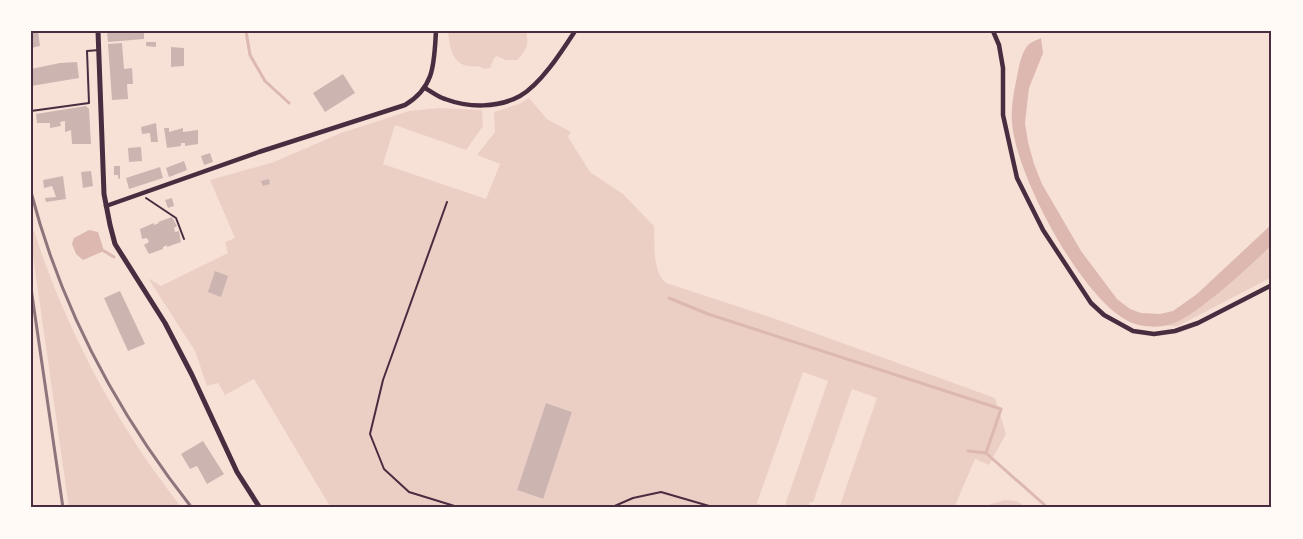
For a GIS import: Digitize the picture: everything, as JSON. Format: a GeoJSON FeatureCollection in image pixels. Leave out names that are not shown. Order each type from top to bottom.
{"type":"FeatureCollection","features":[{"type":"Feature","properties":{"kind":"street"},"geometry":{"type":"LineString","coordinates":[[98,31],[106,206],[115,244],[165,323],[192,375],[237,472],[260,508]]}},
{"type":"Feature","properties":{"kind":"street"},"geometry":{"type":"LineString","coordinates":[[106,206],[259,152],[405,105],[416,98],[425,88],[433,67],[436,31]]}},
{"type":"Feature","properties":{"kind":"street"},"geometry":{"type":"LineString","coordinates":[[425,88],[445,99],[473,105],[494,105],[509,100],[521,95],[532,87],[575,31]]}},
{"type":"Feature","properties":{"kind":"street"},"geometry":{"type":"LineString","coordinates":[[993,31],[1003,68],[1003,115],[1017,178],[1043,230],[1091,302],[1104,315],[1134,331],[1154,334],[1174,331],[1198,323],[1272,285]]}},
{"type":"Feature","properties":{"kind":"lane"},"geometry":{"type":"LineString","coordinates":[[31,111],[89,103],[87,51],[98,50]]}},
{"type":"Feature","properties":{"kind":"path"},"geometry":{"type":"LineString","coordinates":[[140,194],[176,218],[184,239]]}},
{"type":"Feature","properties":{"kind":"path"},"geometry":{"type":"LineString","coordinates":[[446,202],[383,380],[370,434],[384,469],[409,492],[461,508]]}},
{"type":"Feature","properties":{"kind":"path"},"geometry":{"type":"LineString","coordinates":[[610,508],[633,498],[661,492],[716,508]]}},
{"type":"Feature","properties":{"kind":"shaded area"},"geometry":{"type":"Polygon","coordinates":[[[448,31],[526,31],[527,43],[525,50],[517,60],[506,60],[497,56],[494,58],[490,68],[484,69],[463,65],[455,58],[449,42],[448,31]]]}},
{"type":"Feature","properties":{"kind":"shaded area"},"geometry":{"type":"Polygon","coordinates":[[[1041,38],[1043,53],[1029,88],[1025,123],[1034,164],[1042,184],[1081,251],[1117,299],[1130,309],[1141,313],[1160,314],[1173,311],[1197,294],[1272,224],[1272,245],[1222,290],[1180,320],[1164,326],[1144,326],[1130,322],[1111,309],[1092,289],[1072,263],[1038,202],[1016,145],[1012,122],[1012,105],[1022,56],[1028,45],[1041,38]]]}},
{"type":"Feature","properties":{"kind":"shaded area"},"geometry":{"type":"Polygon","coordinates":[[[529,98],[547,119],[571,132],[568,137],[590,172],[623,194],[654,226],[656,264],[666,283],[770,317],[995,398],[1006,434],[989,465],[975,459],[954,508],[839,508],[877,398],[852,389],[813,502],[810,502],[808,508],[784,508],[828,381],[803,372],[757,503],[769,508],[331,508],[254,379],[225,395],[218,383],[207,386],[195,351],[148,278],[161,286],[228,253],[225,242],[235,238],[210,180],[274,162],[341,133],[409,111],[439,108],[482,110],[483,126],[466,150],[395,125],[383,164],[486,199],[500,164],[477,155],[495,132],[494,112],[519,104],[529,98]],[[547,403],[517,490],[542,499],[572,412],[547,403]]]}},
{"type":"Feature","properties":{"kind":"shaded area"},"geometry":{"type":"Polygon","coordinates":[[[89,230],[98,232],[104,251],[83,260],[76,254],[72,244],[74,238],[89,230]]]}},
{"type":"Feature","properties":{"kind":"shaded area"},"geometry":{"type":"Polygon","coordinates":[[[34,231],[62,305],[96,376],[136,443],[182,508],[69,508],[31,242],[31,232],[34,231]]]}},
{"type":"Feature","properties":{"kind":"shaded area"},"geometry":{"type":"Polygon","coordinates":[[[1272,245],[1272,277],[1178,326],[1167,326],[1182,319],[1209,301],[1272,245]]]}},
{"type":"Feature","properties":{"kind":"shaded area"},"geometry":{"type":"Polygon","coordinates":[[[1005,500],[1017,501],[1027,508],[978,508],[1005,500]]]}},
{"type":"Feature","properties":{"kind":"building"},"geometry":{"type":"Polygon","coordinates":[[[31,31],[38,31],[40,46],[31,48],[31,31]]]}},
{"type":"Feature","properties":{"kind":"building"},"geometry":{"type":"Polygon","coordinates":[[[107,31],[144,31],[144,39],[108,42],[107,31]]]}},
{"type":"Feature","properties":{"kind":"building"},"geometry":{"type":"Polygon","coordinates":[[[146,42],[156,42],[156,47],[146,46],[146,42]]]}},
{"type":"Feature","properties":{"kind":"building"},"geometry":{"type":"Polygon","coordinates":[[[122,43],[124,69],[132,68],[133,84],[127,84],[128,99],[112,100],[108,44],[122,43]]]}},
{"type":"Feature","properties":{"kind":"building"},"geometry":{"type":"Polygon","coordinates":[[[171,47],[184,48],[184,66],[171,67],[171,47]]]}},
{"type":"Feature","properties":{"kind":"building"},"geometry":{"type":"Polygon","coordinates":[[[77,62],[79,78],[31,86],[31,69],[60,63],[77,62]]]}},
{"type":"Feature","properties":{"kind":"building"},"geometry":{"type":"Polygon","coordinates":[[[343,74],[355,93],[325,112],[313,93],[343,74]]]}},
{"type":"Feature","properties":{"kind":"building"},"geometry":{"type":"Polygon","coordinates":[[[86,106],[89,109],[91,144],[72,144],[71,130],[65,132],[65,121],[60,122],[61,126],[50,128],[50,123],[37,123],[36,114],[86,106]]]}},
{"type":"Feature","properties":{"kind":"building"},"geometry":{"type":"Polygon","coordinates":[[[156,123],[158,142],[151,142],[150,133],[142,134],[141,127],[156,123]]]}},
{"type":"Feature","properties":{"kind":"building"},"geometry":{"type":"Polygon","coordinates":[[[164,128],[169,128],[169,132],[183,128],[183,132],[198,130],[198,144],[185,146],[185,143],[181,143],[181,146],[167,148],[164,128]]]}},
{"type":"Feature","properties":{"kind":"building"},"geometry":{"type":"Polygon","coordinates":[[[141,147],[142,161],[129,162],[128,148],[141,147]]]}},
{"type":"Feature","properties":{"kind":"building"},"geometry":{"type":"Polygon","coordinates":[[[210,153],[213,162],[204,165],[201,156],[210,153]]]}},
{"type":"Feature","properties":{"kind":"building"},"geometry":{"type":"Polygon","coordinates":[[[184,161],[187,170],[169,177],[166,168],[184,161]]]}},
{"type":"Feature","properties":{"kind":"building"},"geometry":{"type":"Polygon","coordinates":[[[114,166],[120,166],[120,179],[118,175],[114,175],[114,166]]]}},
{"type":"Feature","properties":{"kind":"building"},"geometry":{"type":"Polygon","coordinates":[[[160,167],[163,178],[129,189],[126,178],[160,167]]]}},
{"type":"Feature","properties":{"kind":"building"},"geometry":{"type":"Polygon","coordinates":[[[91,171],[93,186],[83,188],[81,172],[91,171]]]}},
{"type":"Feature","properties":{"kind":"building"},"geometry":{"type":"Polygon","coordinates":[[[63,176],[66,199],[46,202],[45,198],[56,197],[52,186],[44,188],[43,180],[63,176]]]}},
{"type":"Feature","properties":{"kind":"building"},"geometry":{"type":"Polygon","coordinates":[[[269,179],[270,184],[263,186],[261,181],[269,179]]]}},
{"type":"Feature","properties":{"kind":"building"},"geometry":{"type":"Polygon","coordinates":[[[172,198],[174,206],[168,208],[165,200],[172,198]]]}},
{"type":"Feature","properties":{"kind":"building"},"geometry":{"type":"Polygon","coordinates":[[[172,217],[177,226],[174,228],[175,232],[179,231],[181,242],[167,247],[167,245],[163,249],[149,254],[144,245],[149,242],[147,238],[142,239],[140,229],[172,217]]]}},
{"type":"Feature","properties":{"kind":"building"},"geometry":{"type":"Polygon","coordinates":[[[215,271],[228,276],[221,297],[208,292],[215,271]]]}},
{"type":"Feature","properties":{"kind":"building"},"geometry":{"type":"Polygon","coordinates":[[[120,291],[145,344],[128,351],[104,298],[120,291]]]}},
{"type":"Feature","properties":{"kind":"building"},"geometry":{"type":"Polygon","coordinates":[[[546,403],[572,412],[543,499],[517,490],[546,403]]]}},
{"type":"Feature","properties":{"kind":"building"},"geometry":{"type":"Polygon","coordinates":[[[203,441],[224,474],[207,484],[197,466],[190,469],[181,454],[203,441]]]}},
{"type":"Feature","properties":{"kind":"waterway"},"geometry":{"type":"LineString","coordinates":[[246,31],[250,55],[265,81],[289,103]]}},
{"type":"Feature","properties":{"kind":"waterway"},"geometry":{"type":"LineString","coordinates":[[104,251],[114,257]]}},
{"type":"Feature","properties":{"kind":"waterway"},"geometry":{"type":"LineString","coordinates":[[669,298],[708,314],[1001,409],[986,453],[1048,508]]}},
{"type":"Feature","properties":{"kind":"waterway"},"geometry":{"type":"LineString","coordinates":[[968,451],[986,453]]}},
{"type":"Feature","properties":{"kind":"railway"},"geometry":{"type":"LineString","coordinates":[[31,192],[43,235],[58,277],[95,358],[116,397],[140,435],[192,508]]}},
{"type":"Feature","properties":{"kind":"railway"},"geometry":{"type":"LineString","coordinates":[[31,288],[63,508]]}}]}
